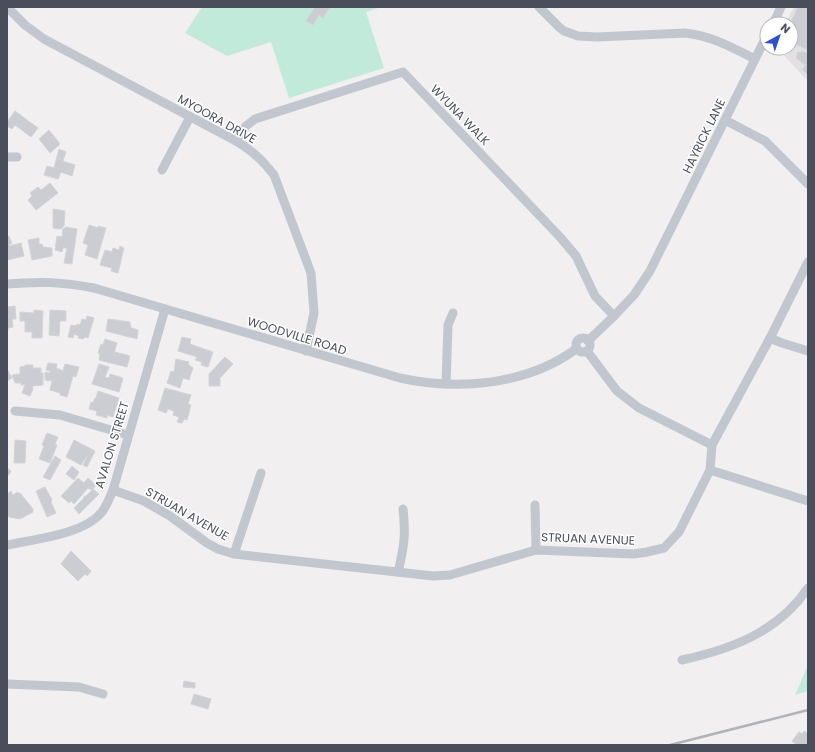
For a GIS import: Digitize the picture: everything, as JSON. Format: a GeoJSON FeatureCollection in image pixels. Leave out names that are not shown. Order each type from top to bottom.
{"type":"FeatureCollection","features":[{"type":"Feature","properties":{"kind":"street","name":"MYOORA DRIVE"},"geometry":{"type":"LineString","coordinates":[[7,7],[25,25],[44,39],[236,141],[264,161],[274,175],[311,274],[314,313],[306,351]]}},
{"type":"Feature","properties":{"kind":"street"},"geometry":{"type":"LineString","coordinates":[[538,7],[564,31],[578,36],[597,38],[685,33],[696,34],[719,41],[755,59]]}},
{"type":"Feature","properties":{"kind":"street","name":"HAYRICK LANE"},"geometry":{"type":"LineString","coordinates":[[614,316],[634,295],[650,271],[759,51]]}},
{"type":"Feature","properties":{"kind":"street","name":"WYUNA WALK"},"geometry":{"type":"LineString","coordinates":[[236,141],[246,126],[255,119],[403,72],[560,237],[576,256],[595,296],[614,316]]}},
{"type":"Feature","properties":{"kind":"street"},"geometry":{"type":"LineString","coordinates":[[162,170],[190,117]]}},
{"type":"Feature","properties":{"kind":"street"},"geometry":{"type":"LineString","coordinates":[[725,120],[765,141],[808,184]]}},
{"type":"Feature","properties":{"kind":"street"},"geometry":{"type":"LineString","coordinates":[[7,157],[17,157]]}},
{"type":"Feature","properties":{"kind":"street","name":"STRUAN AVENUE"},"geometry":{"type":"LineString","coordinates":[[113,490],[144,501],[170,516],[207,543],[218,549],[234,554],[433,576],[450,575],[536,550],[634,554],[664,548],[679,532],[710,470],[712,445],[770,338],[808,262]]}},
{"type":"Feature","properties":{"kind":"street","name":"WOODVILLE ROAD"},"geometry":{"type":"LineString","coordinates":[[7,284],[36,282],[67,283],[94,288],[414,382],[446,384],[497,381],[549,365],[576,349]]}},
{"type":"Feature","properties":{"kind":"street","name":"AVALON STREET"},"geometry":{"type":"LineString","coordinates":[[7,545],[51,536],[75,529],[89,523],[101,512],[113,490],[165,309]]}},
{"type":"Feature","properties":{"kind":"street"},"geometry":{"type":"LineString","coordinates":[[446,384],[448,325],[453,313]]}},
{"type":"Feature","properties":{"kind":"street"},"geometry":{"type":"LineString","coordinates":[[588,341],[614,316]]}},
{"type":"Feature","properties":{"kind":"street"},"geometry":{"type":"LineString","coordinates":[[584,338],[588,341],[590,347],[587,351],[581,352],[576,349],[575,344],[578,340],[584,338]]}},
{"type":"Feature","properties":{"kind":"street"},"geometry":{"type":"LineString","coordinates":[[770,338],[808,351]]}},
{"type":"Feature","properties":{"kind":"street"},"geometry":{"type":"LineString","coordinates":[[587,351],[617,391],[639,408],[712,445]]}},
{"type":"Feature","properties":{"kind":"street"},"geometry":{"type":"LineString","coordinates":[[15,411],[60,415],[128,436]]}},
{"type":"Feature","properties":{"kind":"street"},"geometry":{"type":"LineString","coordinates":[[710,470],[808,501]]}},
{"type":"Feature","properties":{"kind":"street"},"geometry":{"type":"LineString","coordinates":[[234,554],[261,473]]}},
{"type":"Feature","properties":{"kind":"street"},"geometry":{"type":"LineString","coordinates":[[535,505],[536,550]]}},
{"type":"Feature","properties":{"kind":"street"},"geometry":{"type":"LineString","coordinates":[[398,572],[405,543],[403,509]]}},
{"type":"Feature","properties":{"kind":"street"},"geometry":{"type":"LineString","coordinates":[[682,660],[710,654],[734,646],[758,634],[785,614],[801,598],[808,588]]}},
{"type":"Feature","properties":{"kind":"street"},"geometry":{"type":"LineString","coordinates":[[7,684],[79,687],[103,694]]}},
{"type":"Feature","properties":{"kind":"shaded area"},"geometry":{"type":"Polygon","coordinates":[[[794,7],[808,7],[808,81],[785,56],[799,56],[799,16],[789,16],[794,7]]]}},
{"type":"Feature","properties":{"kind":"green space"},"geometry":{"type":"Polygon","coordinates":[[[202,7],[381,7],[366,12],[384,68],[289,98],[271,42],[227,56],[185,33],[202,7]]]}},
{"type":"Feature","properties":{"kind":"green space"},"geometry":{"type":"Polygon","coordinates":[[[808,665],[808,691],[795,695],[808,665]]]}},
{"type":"Feature","properties":{"kind":"building"},"geometry":{"type":"Polygon","coordinates":[[[315,7],[330,7],[323,18],[319,15],[313,25],[306,21],[315,7]]]}},
{"type":"Feature","properties":{"kind":"building"},"geometry":{"type":"Polygon","coordinates":[[[798,7],[808,7],[808,50],[799,46],[799,16],[794,16],[798,7]]]}},
{"type":"Feature","properties":{"kind":"building"},"geometry":{"type":"Polygon","coordinates":[[[802,51],[808,54],[808,75],[802,69],[806,65],[796,58],[797,56],[799,56],[799,52],[802,53],[802,51]]]}},
{"type":"Feature","properties":{"kind":"building"},"geometry":{"type":"Polygon","coordinates":[[[15,111],[38,128],[31,137],[15,125],[12,129],[7,126],[7,122],[15,111]]]}},
{"type":"Feature","properties":{"kind":"building"},"geometry":{"type":"Polygon","coordinates":[[[49,130],[60,144],[50,153],[39,139],[49,130]]]}},
{"type":"Feature","properties":{"kind":"building"},"geometry":{"type":"Polygon","coordinates":[[[59,149],[66,152],[63,161],[75,165],[72,176],[61,172],[58,179],[44,175],[47,166],[54,168],[59,149]]]}},
{"type":"Feature","properties":{"kind":"building"},"geometry":{"type":"Polygon","coordinates":[[[50,183],[58,193],[36,210],[28,200],[32,196],[30,193],[38,187],[41,190],[50,183]]]}},
{"type":"Feature","properties":{"kind":"building"},"geometry":{"type":"Polygon","coordinates":[[[53,209],[65,211],[64,226],[61,229],[53,228],[53,209]]]}},
{"type":"Feature","properties":{"kind":"building"},"geometry":{"type":"Polygon","coordinates":[[[89,225],[98,228],[98,226],[106,228],[97,259],[85,255],[88,245],[83,243],[89,225]]]}},
{"type":"Feature","properties":{"kind":"building"},"geometry":{"type":"Polygon","coordinates":[[[66,227],[77,229],[72,264],[64,263],[67,248],[63,248],[62,252],[55,250],[57,236],[62,237],[63,229],[66,227]]]}},
{"type":"Feature","properties":{"kind":"building"},"geometry":{"type":"Polygon","coordinates":[[[9,236],[12,244],[9,244],[10,246],[21,243],[24,256],[7,260],[7,237],[9,236]]]}},
{"type":"Feature","properties":{"kind":"building"},"geometry":{"type":"Polygon","coordinates":[[[39,238],[39,244],[42,244],[43,247],[52,248],[52,256],[32,260],[28,240],[39,238]]]}},
{"type":"Feature","properties":{"kind":"building"},"geometry":{"type":"Polygon","coordinates":[[[120,246],[124,248],[118,273],[111,271],[112,268],[100,265],[105,250],[112,252],[113,248],[119,250],[120,246]]]}},
{"type":"Feature","properties":{"kind":"building"},"geometry":{"type":"Polygon","coordinates":[[[15,306],[16,319],[12,319],[13,327],[8,328],[7,336],[7,307],[15,306]]]}},
{"type":"Feature","properties":{"kind":"building"},"geometry":{"type":"Polygon","coordinates":[[[34,310],[43,311],[42,338],[32,338],[32,332],[25,332],[25,321],[20,321],[20,312],[34,313],[34,310]]]}},
{"type":"Feature","properties":{"kind":"building"},"geometry":{"type":"Polygon","coordinates":[[[50,310],[66,311],[66,321],[60,321],[59,336],[49,335],[50,310]]]}},
{"type":"Feature","properties":{"kind":"building"},"geometry":{"type":"Polygon","coordinates":[[[87,316],[94,318],[88,338],[78,338],[79,336],[74,334],[73,338],[68,337],[71,325],[80,325],[82,319],[86,320],[87,316]]]}},
{"type":"Feature","properties":{"kind":"building"},"geometry":{"type":"Polygon","coordinates":[[[108,319],[130,322],[131,328],[138,330],[137,339],[106,331],[108,319]]]}},
{"type":"Feature","properties":{"kind":"building"},"geometry":{"type":"Polygon","coordinates":[[[182,337],[191,339],[190,344],[213,352],[208,367],[201,365],[202,362],[195,360],[197,357],[178,351],[182,337]]]}},
{"type":"Feature","properties":{"kind":"building"},"geometry":{"type":"Polygon","coordinates":[[[105,339],[117,343],[114,353],[130,356],[127,367],[99,360],[100,354],[98,353],[101,344],[103,345],[105,339]]]}},
{"type":"Feature","properties":{"kind":"building"},"geometry":{"type":"Polygon","coordinates":[[[225,357],[233,364],[220,378],[220,386],[209,386],[209,374],[225,357]]]}},
{"type":"Feature","properties":{"kind":"building"},"geometry":{"type":"Polygon","coordinates":[[[176,359],[189,362],[188,364],[193,368],[189,380],[183,378],[180,388],[167,383],[171,371],[174,372],[176,359]]]}},
{"type":"Feature","properties":{"kind":"building"},"geometry":{"type":"Polygon","coordinates":[[[48,363],[57,364],[56,368],[64,371],[65,364],[79,367],[76,377],[73,376],[67,397],[50,390],[52,381],[45,380],[45,372],[50,373],[50,371],[46,370],[48,363]]]}},
{"type":"Feature","properties":{"kind":"building"},"geometry":{"type":"Polygon","coordinates":[[[99,364],[109,367],[105,377],[109,378],[110,374],[123,378],[119,392],[92,384],[99,364]]]}},
{"type":"Feature","properties":{"kind":"building"},"geometry":{"type":"Polygon","coordinates":[[[25,365],[33,365],[33,368],[41,368],[41,373],[43,373],[43,385],[32,386],[33,389],[30,396],[22,393],[25,385],[15,383],[12,375],[20,374],[20,367],[25,365]]]}},
{"type":"Feature","properties":{"kind":"building"},"geometry":{"type":"Polygon","coordinates":[[[7,369],[12,378],[7,381],[7,369]]]}},
{"type":"Feature","properties":{"kind":"building"},"geometry":{"type":"Polygon","coordinates":[[[165,388],[191,395],[188,404],[191,405],[187,420],[184,419],[182,423],[177,422],[179,417],[173,415],[174,411],[168,409],[166,413],[158,410],[165,388]]]}},
{"type":"Feature","properties":{"kind":"building"},"geometry":{"type":"Polygon","coordinates":[[[98,391],[119,398],[113,417],[107,415],[107,418],[96,415],[96,411],[89,409],[91,402],[93,403],[96,398],[98,391]]]}},
{"type":"Feature","properties":{"kind":"building"},"geometry":{"type":"Polygon","coordinates":[[[47,433],[58,437],[55,444],[57,445],[50,463],[39,459],[44,446],[42,445],[47,433]]]}},
{"type":"Feature","properties":{"kind":"building"},"geometry":{"type":"Polygon","coordinates":[[[15,440],[26,441],[25,463],[14,463],[15,440]]]}},
{"type":"Feature","properties":{"kind":"building"},"geometry":{"type":"Polygon","coordinates":[[[74,440],[95,451],[87,467],[83,465],[87,457],[81,465],[66,457],[74,440]]]}},
{"type":"Feature","properties":{"kind":"building"},"geometry":{"type":"Polygon","coordinates":[[[55,456],[61,460],[50,480],[43,477],[55,456]]]}},
{"type":"Feature","properties":{"kind":"building"},"geometry":{"type":"Polygon","coordinates":[[[72,466],[79,472],[74,480],[66,474],[72,466]]]}},
{"type":"Feature","properties":{"kind":"building"},"geometry":{"type":"Polygon","coordinates":[[[7,468],[11,471],[9,475],[7,474],[7,468]]]}},
{"type":"Feature","properties":{"kind":"building"},"geometry":{"type":"Polygon","coordinates":[[[78,478],[84,483],[88,478],[96,485],[92,490],[88,488],[74,504],[71,501],[69,503],[61,496],[78,478]]]}},
{"type":"Feature","properties":{"kind":"building"},"geometry":{"type":"Polygon","coordinates":[[[45,487],[52,500],[51,502],[56,513],[47,517],[36,491],[45,487]]]}},
{"type":"Feature","properties":{"kind":"building"},"geometry":{"type":"Polygon","coordinates":[[[93,489],[99,494],[79,514],[74,508],[84,498],[84,496],[86,496],[93,489]]]}},
{"type":"Feature","properties":{"kind":"building"},"geometry":{"type":"Polygon","coordinates":[[[11,491],[13,495],[17,492],[20,493],[33,509],[33,512],[20,519],[9,517],[7,514],[7,494],[11,491]]]}},
{"type":"Feature","properties":{"kind":"building"},"geometry":{"type":"Polygon","coordinates":[[[71,551],[91,571],[87,576],[85,574],[78,581],[61,564],[71,551]]]}},
{"type":"Feature","properties":{"kind":"building"},"geometry":{"type":"Polygon","coordinates":[[[184,681],[195,683],[195,688],[183,687],[184,681]]]}},
{"type":"Feature","properties":{"kind":"building"},"geometry":{"type":"Polygon","coordinates":[[[194,694],[211,699],[208,709],[191,704],[194,694]]]}},
{"type":"Feature","properties":{"kind":"building"},"geometry":{"type":"Polygon","coordinates":[[[804,731],[807,733],[808,732],[808,744],[797,745],[792,741],[799,732],[802,734],[804,731]]]}},
{"type":"Feature","properties":{"kind":"railway"},"geometry":{"type":"LineString","coordinates":[[670,745],[808,710]]}}]}
